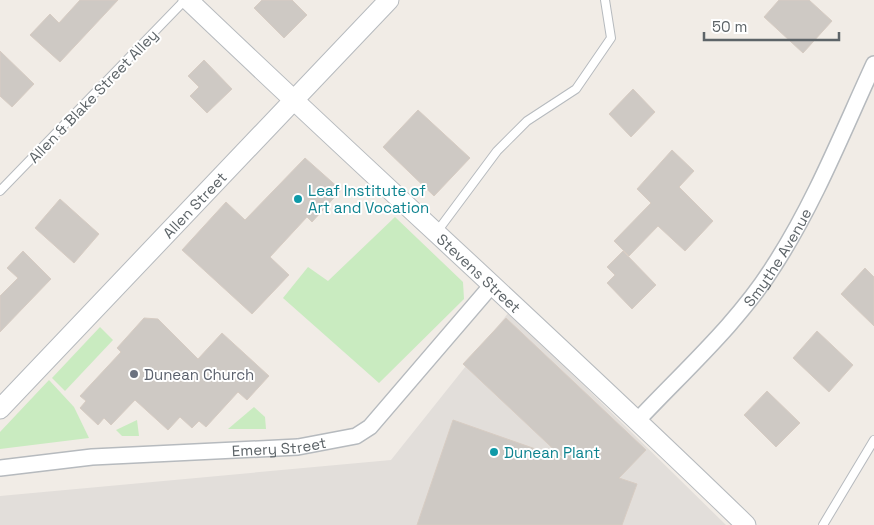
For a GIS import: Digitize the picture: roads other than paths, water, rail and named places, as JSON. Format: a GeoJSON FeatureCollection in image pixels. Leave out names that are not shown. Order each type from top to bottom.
{"type":"FeatureCollection","features":[{"type":"Feature","properties":{"kind":"street","name":"Stevens Street"},"geometry":{"type":"LineString","coordinates":[[187,0],[435,234],[638,420],[746,525]]}},
{"type":"Feature","properties":{"kind":"street","name":"Allen Street"},"geometry":{"type":"LineString","coordinates":[[0,408],[389,0]]}},
{"type":"Feature","properties":{"kind":"street","name":"Smythe Avenue"},"geometry":{"type":"LineString","coordinates":[[638,420],[732,320],[776,264],[807,206],[874,64]]}},
{"type":"Feature","properties":{"kind":"street","name":"Emery Street"},"geometry":{"type":"LineString","coordinates":[[0,468],[92,457],[298,447],[356,436],[370,427],[491,286]]}},
{"type":"Feature","properties":{"kind":"lane","name":"Allen & Blake Street Alley"},"geometry":{"type":"LineString","coordinates":[[0,191],[187,0]]}},
{"type":"Feature","properties":{"kind":"lane"},"geometry":{"type":"LineString","coordinates":[[435,234],[498,152],[528,121],[576,89],[611,38],[605,0]]}},
{"type":"Feature","properties":{"kind":"lane"},"geometry":{"type":"LineString","coordinates":[[823,525],[874,440]]}},
{"type":"Feature","properties":{"kind":"place","name":"Leaf Institute of Art and Vocation"},"geometry":{"type":"Point","coordinates":[298,199]}},
{"type":"Feature","properties":{"kind":"place","name":"Dunean Church"},"geometry":{"type":"Point","coordinates":[134,374]}},
{"type":"Feature","properties":{"kind":"place","name":"Dunean Plant"},"geometry":{"type":"Point","coordinates":[494,452]}}]}
